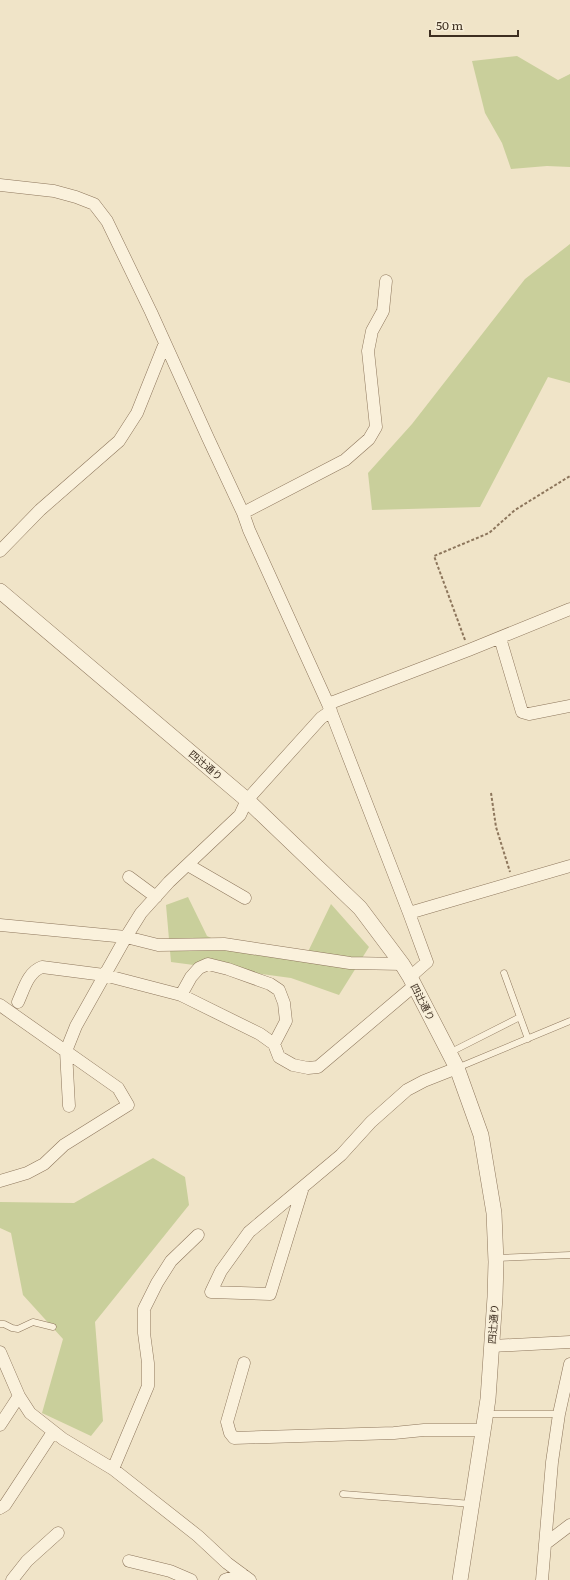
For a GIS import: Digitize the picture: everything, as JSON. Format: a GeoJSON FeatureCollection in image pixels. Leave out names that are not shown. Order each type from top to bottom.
{"type":"FeatureCollection","features":[{"type":"Feature","properties":{"kind":"street"},"geometry":{"type":"LineString","coordinates":[[0,185],[54,191],[76,197],[94,204],[107,221],[166,343],[330,707],[427,962],[412,981],[318,1067],[308,1068],[293,1065],[279,1057],[274,1044],[260,1034],[181,995],[104,975],[42,967],[36,969],[31,974],[18,1002]]}},
{"type":"Feature","properties":{"kind":"street"},"geometry":{"type":"LineString","coordinates":[[243,513],[345,460],[369,440],[376,427],[368,351],[372,330],[382,311],[386,281]]}},
{"type":"Feature","properties":{"kind":"street"},"geometry":{"type":"LineString","coordinates":[[0,551],[40,510],[119,441],[137,413],[166,343]]}},
{"type":"Feature","properties":{"kind":"street","name":"四辻通り"},"geometry":{"type":"LineString","coordinates":[[0,590],[247,800],[360,908],[402,964],[457,1068],[482,1135],[494,1212],[496,1258],[492,1346],[486,1414],[460,1580]]}},
{"type":"Feature","properties":{"kind":"street"},"geometry":{"type":"LineString","coordinates":[[69,1106],[66,1051],[76,1026],[141,913],[240,815],[247,800],[330,707],[570,609]]}},
{"type":"Feature","properties":{"kind":"street"},"geometry":{"type":"LineString","coordinates":[[500,638],[522,712],[529,714],[570,706]]}},
{"type":"Feature","properties":{"kind":"street"},"geometry":{"type":"LineString","coordinates":[[188,865],[245,898]]}},
{"type":"Feature","properties":{"kind":"street"},"geometry":{"type":"LineString","coordinates":[[409,913],[570,866]]}},
{"type":"Feature","properties":{"kind":"street"},"geometry":{"type":"LineString","coordinates":[[128,877],[156,897]]}},
{"type":"Feature","properties":{"kind":"street"},"geometry":{"type":"LineString","coordinates":[[0,925],[126,937],[158,945],[224,944],[350,963],[402,964]]}},
{"type":"Feature","properties":{"kind":"street"},"geometry":{"type":"LineString","coordinates":[[181,995],[199,968],[208,964],[228,969],[270,984],[279,990],[284,1003],[286,1021],[274,1044]]}},
{"type":"Feature","properties":{"kind":"street"},"geometry":{"type":"LineString","coordinates":[[0,1005],[118,1088],[128,1105],[64,1145],[44,1164],[27,1173],[0,1180]]}},
{"type":"Feature","properties":{"kind":"street"},"geometry":{"type":"LineString","coordinates":[[303,1187],[270,1294],[211,1292],[222,1271],[249,1232],[303,1187],[341,1156],[371,1122],[407,1090],[424,1081],[457,1068]]}},
{"type":"Feature","properties":{"kind":"street"},"geometry":{"type":"LineString","coordinates":[[113,1469],[148,1386],[148,1363],[144,1333],[144,1309],[157,1283],[171,1261],[198,1235]]}},
{"type":"Feature","properties":{"kind":"street"},"geometry":{"type":"LineString","coordinates":[[492,1346],[570,1342]]}},
{"type":"Feature","properties":{"kind":"street"},"geometry":{"type":"LineString","coordinates":[[0,1352],[19,1396],[30,1413],[53,1432],[113,1469],[198,1536],[246,1577]]}},
{"type":"Feature","properties":{"kind":"street"},"geometry":{"type":"LineString","coordinates":[[244,1363],[227,1422],[230,1433],[234,1438],[394,1433],[424,1430],[483,1430]]}},
{"type":"Feature","properties":{"kind":"street"},"geometry":{"type":"LineString","coordinates":[[542,1580],[552,1462],[559,1414],[570,1364]]}},
{"type":"Feature","properties":{"kind":"street"},"geometry":{"type":"LineString","coordinates":[[0,1425],[19,1396]]}},
{"type":"Feature","properties":{"kind":"street"},"geometry":{"type":"LineString","coordinates":[[0,1508],[5,1505],[53,1432]]}},
{"type":"Feature","properties":{"kind":"street"},"geometry":{"type":"LineString","coordinates":[[545,1544],[570,1525]]}},
{"type":"Feature","properties":{"kind":"street"},"geometry":{"type":"LineString","coordinates":[[12,1580],[27,1561],[58,1533]]}},
{"type":"Feature","properties":{"kind":"street"},"geometry":{"type":"LineString","coordinates":[[556,1535],[570,1537]]}},
{"type":"Feature","properties":{"kind":"street"},"geometry":{"type":"LineString","coordinates":[[129,1561],[170,1571],[191,1580]]}},
{"type":"Feature","properties":{"kind":"street"},"geometry":{"type":"LineString","coordinates":[[225,1580],[246,1577]]}},
{"type":"Feature","properties":{"kind":"lane"},"geometry":{"type":"LineString","coordinates":[[504,973],[528,1039]]}},
{"type":"Feature","properties":{"kind":"lane"},"geometry":{"type":"LineString","coordinates":[[450,1053],[520,1017]]}},
{"type":"Feature","properties":{"kind":"lane"},"geometry":{"type":"LineString","coordinates":[[457,1068],[570,1021]]}},
{"type":"Feature","properties":{"kind":"lane"},"geometry":{"type":"LineString","coordinates":[[496,1258],[570,1256]]}},
{"type":"Feature","properties":{"kind":"lane"},"geometry":{"type":"LineString","coordinates":[[0,1324],[18,1329],[33,1322],[53,1327]]}},
{"type":"Feature","properties":{"kind":"lane"},"geometry":{"type":"LineString","coordinates":[[486,1414],[559,1414]]}},
{"type":"Feature","properties":{"kind":"lane"},"geometry":{"type":"LineString","coordinates":[[343,1494],[472,1504]]}},
{"type":"Feature","properties":{"kind":"path"},"geometry":{"type":"LineString","coordinates":[[469,650],[434,556],[489,533],[515,510],[570,476]]}},
{"type":"Feature","properties":{"kind":"path"},"geometry":{"type":"LineString","coordinates":[[491,793],[496,827],[513,882]]}},
{"type":"Feature","properties":{"kind":"green space"},"geometry":{"type":"Polygon","coordinates":[[[517,56],[558,80],[570,74],[570,167],[547,166],[511,169],[502,143],[485,113],[472,61],[517,56]]]}},
{"type":"Feature","properties":{"kind":"green space"},"geometry":{"type":"Polygon","coordinates":[[[570,244],[570,383],[548,377],[480,507],[372,510],[368,473],[412,424],[525,279],[570,244]]]}},
{"type":"Feature","properties":{"kind":"green space"},"geometry":{"type":"Polygon","coordinates":[[[188,897],[207,936],[241,952],[304,960],[331,904],[369,947],[339,995],[291,978],[171,962],[166,905],[188,897]]]}},
{"type":"Feature","properties":{"kind":"green space"},"geometry":{"type":"Polygon","coordinates":[[[153,1158],[185,1177],[189,1205],[95,1322],[103,1421],[91,1436],[42,1413],[63,1339],[23,1295],[11,1233],[0,1228],[0,1202],[74,1203],[153,1158]]]}}]}
